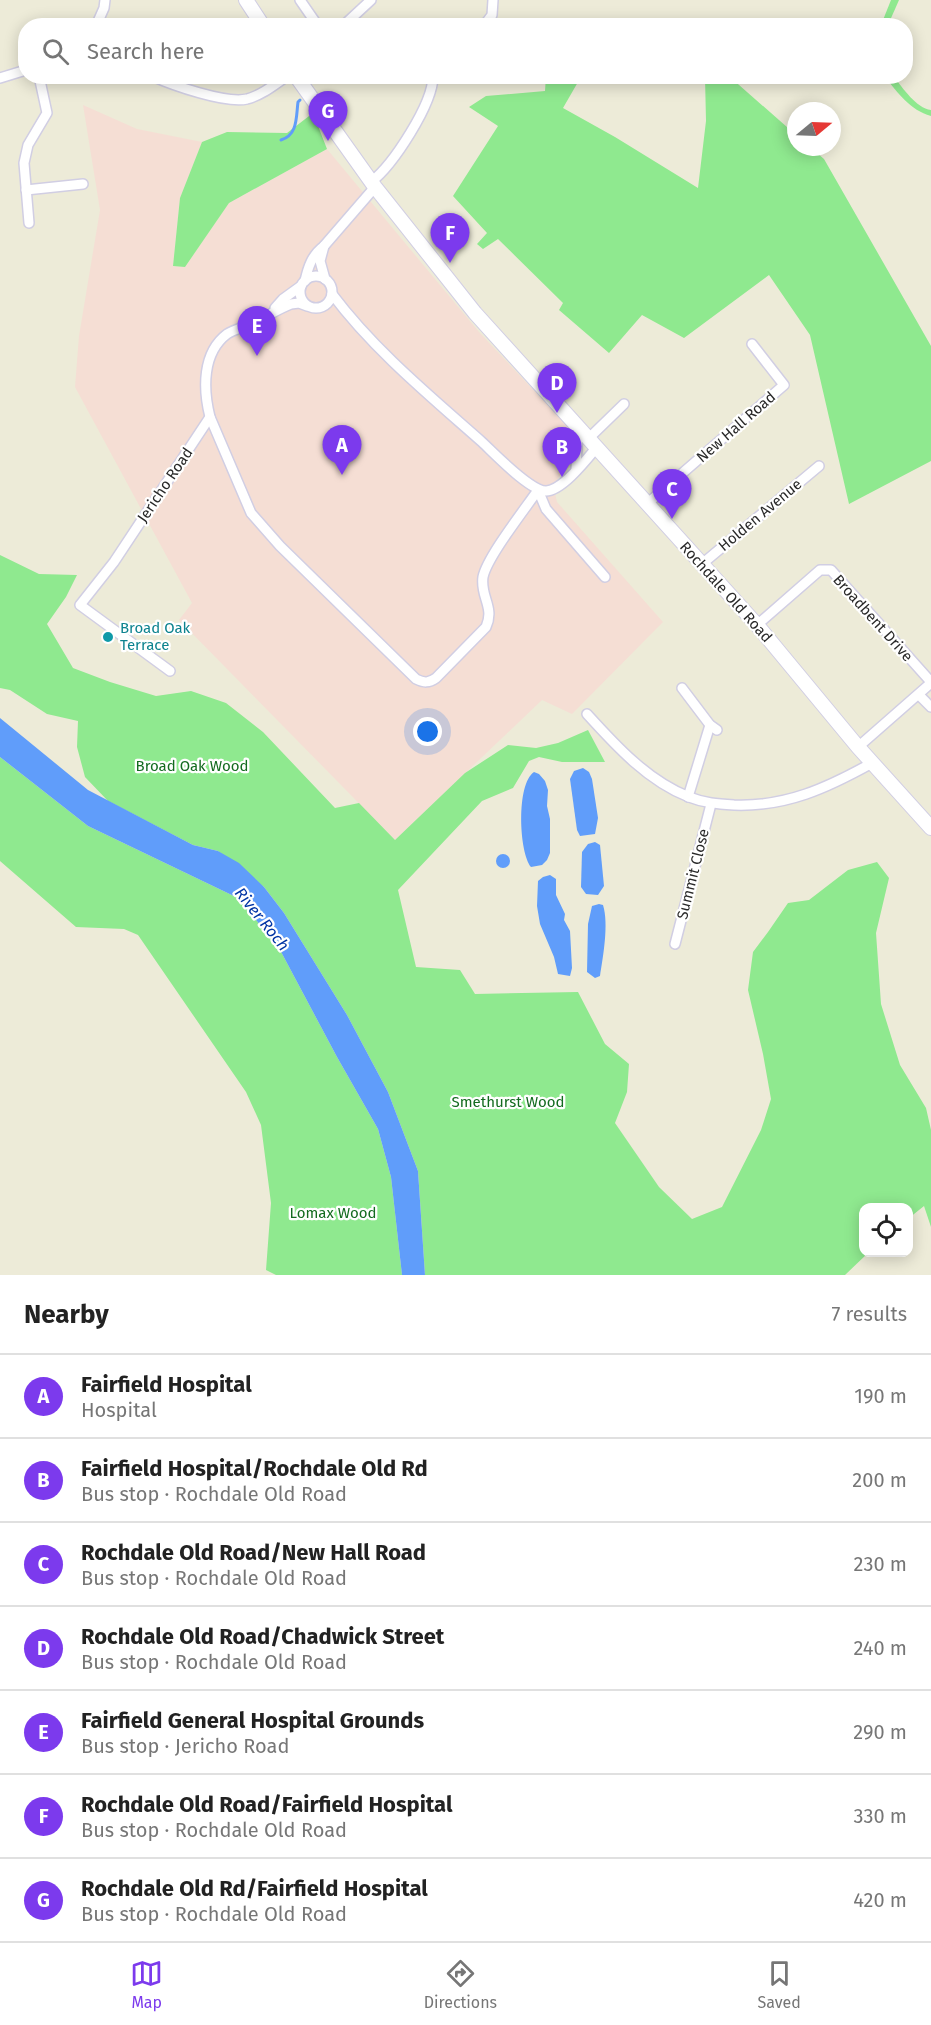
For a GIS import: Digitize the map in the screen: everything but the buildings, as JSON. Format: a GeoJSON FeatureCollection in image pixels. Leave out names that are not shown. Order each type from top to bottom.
{"type":"FeatureCollection","features":[{"type":"Feature","properties":{"kind":"main road"},"geometry":{"type":"LineString","coordinates":[[246,0],[258,18]]}},
{"type":"Feature","properties":{"kind":"main road","name":"Rochdale Old Road"},"geometry":{"type":"LineString","coordinates":[[302,84],[373,184],[476,313],[757,625],[858,747],[931,828]]}},
{"type":"Feature","properties":{"kind":"street"},"geometry":{"type":"LineString","coordinates":[[100,18],[105,0]]}},
{"type":"Feature","properties":{"kind":"street"},"geometry":{"type":"LineString","coordinates":[[300,0],[312,18]]}},
{"type":"Feature","properties":{"kind":"street"},"geometry":{"type":"LineString","coordinates":[[352,18],[371,0]]}},
{"type":"Feature","properties":{"kind":"street"},"geometry":{"type":"LineString","coordinates":[[490,18],[493,0]]}},
{"type":"Feature","properties":{"kind":"street"},"geometry":{"type":"LineString","coordinates":[[0,78],[18,72]]}},
{"type":"Feature","properties":{"kind":"street"},"geometry":{"type":"LineString","coordinates":[[29,223],[24,163],[28,145],[47,113],[41,84]]}},
{"type":"Feature","properties":{"kind":"street"},"geometry":{"type":"LineString","coordinates":[[177,84],[224,99],[245,99],[264,92],[276,84]]}},
{"type":"Feature","properties":{"kind":"street"},"geometry":{"type":"LineString","coordinates":[[308,306],[301,297],[303,283],[313,257],[383,172],[424,112],[433,84]]}},
{"type":"Feature","properties":{"kind":"street"},"geometry":{"type":"LineString","coordinates":[[26,190],[83,184]]}},
{"type":"Feature","properties":{"kind":"street"},"geometry":{"type":"LineString","coordinates":[[324,246],[320,261],[325,279],[332,288],[331,299],[324,306],[313,308],[291,303],[227,335],[212,354],[205,379],[210,417],[251,513],[280,546],[416,679],[430,682],[486,627],[494,609],[483,588],[486,570],[538,490]]}},
{"type":"Feature","properties":{"kind":"street"},"geometry":{"type":"LineString","coordinates":[[266,315],[303,283],[315,276],[325,279]]}},
{"type":"Feature","properties":{"kind":"street"},"geometry":{"type":"LineString","coordinates":[[332,294],[365,332],[412,379],[513,471],[538,490],[546,509],[605,577]]}},
{"type":"Feature","properties":{"kind":"street","name":"New Hall Road"},"geometry":{"type":"LineString","coordinates":[[648,503],[784,385],[752,344]]}},
{"type":"Feature","properties":{"kind":"street"},"geometry":{"type":"LineString","coordinates":[[538,490],[548,491],[556,488],[576,470],[593,443],[624,404]]}},
{"type":"Feature","properties":{"kind":"street","name":"Jericho Road"},"geometry":{"type":"LineString","coordinates":[[170,671],[80,605],[114,562],[210,417]]}},
{"type":"Feature","properties":{"kind":"street"},"geometry":{"type":"LineString","coordinates":[[576,470],[578,426]]}},
{"type":"Feature","properties":{"kind":"street","name":"Holden Avenue"},"geometry":{"type":"LineString","coordinates":[[702,564],[819,466]]}},
{"type":"Feature","properties":{"kind":"street","name":"Broadbent Drive"},"geometry":{"type":"LineString","coordinates":[[757,625],[820,570],[831,570],[931,682]]}},
{"type":"Feature","properties":{"kind":"street"},"geometry":{"type":"LineString","coordinates":[[858,747],[931,682]]}},
{"type":"Feature","properties":{"kind":"street"},"geometry":{"type":"LineString","coordinates":[[682,688],[714,728],[688,797]]}},
{"type":"Feature","properties":{"kind":"street"},"geometry":{"type":"LineString","coordinates":[[919,695],[931,707]]}},
{"type":"Feature","properties":{"kind":"street"},"geometry":{"type":"LineString","coordinates":[[587,714],[618,749],[652,777],[688,797],[711,804],[755,806],[790,800],[840,780],[872,763]]}},
{"type":"Feature","properties":{"kind":"street","name":"Summit Close"},"geometry":{"type":"LineString","coordinates":[[675,944],[711,804]]}},
{"type":"Feature","properties":{"kind":"shaded area"},"geometry":{"type":"Polygon","coordinates":[[[83,105],[137,129],[202,142],[180,198],[173,266],[185,267],[229,203],[327,149],[479,332],[570,429],[569,464],[553,485],[557,502],[663,622],[572,714],[542,700],[395,840],[179,620],[192,603],[75,387],[79,336],[100,210],[83,105]]]}},
{"type":"Feature","properties":{"kind":"green space"},"geometry":{"type":"Polygon","coordinates":[[[891,0],[899,0],[891,18],[884,18],[891,0]]]}},
{"type":"Feature","properties":{"kind":"green space"},"geometry":{"type":"Polygon","coordinates":[[[545,84],[577,84],[563,108],[698,188],[706,121],[705,84],[738,84],[787,127],[787,156],[820,156],[824,159],[931,346],[931,461],[849,504],[810,335],[769,275],[684,338],[642,315],[609,353],[559,310],[563,303],[498,239],[483,249],[477,244],[487,233],[453,196],[498,126],[469,107],[486,96],[545,91],[545,84]]]}},
{"type":"Feature","properties":{"kind":"green space"},"geometry":{"type":"Polygon","coordinates":[[[891,84],[900,84],[915,102],[931,110],[931,116],[917,110],[891,84]]]}},
{"type":"Feature","properties":{"kind":"green space"},"geometry":{"type":"Polygon","coordinates":[[[313,113],[327,149],[229,203],[185,267],[173,266],[180,198],[202,142],[227,132],[287,133],[313,113]]]}},
{"type":"Feature","properties":{"kind":"green space","name":"Smethurst Wood"},"geometry":{"type":"Polygon","coordinates":[[[0,555],[39,574],[77,575],[66,597],[47,624],[73,668],[156,696],[191,691],[226,703],[263,732],[335,808],[359,803],[395,840],[465,773],[508,745],[536,748],[558,743],[588,730],[605,762],[562,762],[539,757],[529,761],[513,788],[482,801],[398,890],[416,967],[460,970],[475,994],[578,992],[605,1044],[629,1064],[627,1092],[615,1123],[659,1187],[692,1219],[722,1207],[761,1130],[771,1099],[748,990],[753,952],[788,903],[809,900],[848,870],[877,862],[889,878],[876,933],[881,1004],[900,1065],[926,1108],[931,1130],[931,1227],[924,1206],[913,1215],[913,1203],[859,1203],[859,1257],[864,1257],[845,1275],[425,1275],[418,1171],[388,1092],[347,1015],[284,913],[264,887],[218,851],[193,845],[108,801],[85,777],[77,747],[78,721],[47,714],[10,690],[0,688],[0,555]]]}},
{"type":"Feature","properties":{"kind":"green space","name":"Lomax Wood"},"geometry":{"type":"Polygon","coordinates":[[[0,757],[88,826],[238,898],[279,948],[378,1129],[391,1177],[402,1275],[276,1275],[266,1270],[271,1203],[261,1125],[246,1092],[138,935],[124,929],[76,927],[0,861],[0,757]]]}},
{"type":"Feature","properties":{"kind":"water","name":"River Roch"},"geometry":{"type":"Polygon","coordinates":[[[0,718],[88,790],[193,845],[218,851],[239,863],[264,887],[284,913],[347,1015],[388,1092],[418,1171],[425,1275],[402,1275],[391,1177],[378,1129],[279,948],[238,898],[88,826],[0,757],[0,718]]]}},
{"type":"Feature","properties":{"kind":"water"},"geometry":{"type":"Polygon","coordinates":[[[583,768],[589,772],[592,779],[598,818],[595,834],[580,836],[577,830],[570,779],[574,771],[583,768]]]}},
{"type":"Feature","properties":{"kind":"water"},"geometry":{"type":"Polygon","coordinates":[[[534,772],[545,781],[548,790],[550,853],[542,865],[531,867],[524,848],[521,818],[524,790],[528,779],[534,772]]]}},
{"type":"Feature","properties":{"kind":"water"},"geometry":{"type":"Polygon","coordinates":[[[595,842],[600,845],[604,886],[598,895],[586,894],[581,887],[582,852],[588,844],[595,842]]]}},
{"type":"Feature","properties":{"kind":"water"},"geometry":{"type":"Polygon","coordinates":[[[500,854],[506,854],[510,861],[506,868],[500,868],[496,864],[496,858],[500,854]]]}},
{"type":"Feature","properties":{"kind":"water"},"geometry":{"type":"Polygon","coordinates":[[[550,875],[556,879],[556,895],[570,931],[572,968],[570,976],[558,974],[554,957],[540,924],[537,906],[538,881],[550,875]]]}},
{"type":"Feature","properties":{"kind":"water"},"geometry":{"type":"Polygon","coordinates":[[[603,905],[605,913],[604,950],[600,976],[595,978],[587,972],[588,924],[592,906],[603,905]]]}},
{"type":"Feature","properties":{"kind":"waterway"},"geometry":{"type":"LineString","coordinates":[[281,140],[287,138],[293,130],[300,100]]}},
{"type":"Feature","properties":{"kind":"place","name":"Rochdale Old Rd/Fairfield Hospital"},"geometry":{"type":"Point","coordinates":[328,141]}},
{"type":"Feature","properties":{"kind":"place","name":"Rochdale Old Road/Fairfield Hospital"},"geometry":{"type":"Point","coordinates":[450,263]}},
{"type":"Feature","properties":{"kind":"place","name":"Fairfield General Hospital Grounds"},"geometry":{"type":"Point","coordinates":[257,356]}},
{"type":"Feature","properties":{"kind":"place","name":"Rochdale Old Road/Chadwick Street"},"geometry":{"type":"Point","coordinates":[557,413]}},
{"type":"Feature","properties":{"kind":"place","name":"Fairfield Hospital"},"geometry":{"type":"Point","coordinates":[342,475]}},
{"type":"Feature","properties":{"kind":"place","name":"Fairfield Hospital/Rochdale Old Rd"},"geometry":{"type":"Point","coordinates":[562,477]}},
{"type":"Feature","properties":{"kind":"place","name":"Rochdale Old Road/New Hall Road"},"geometry":{"type":"Point","coordinates":[672,519]}},
{"type":"Feature","properties":{"kind":"place","name":"Broad Oak Terrace"},"geometry":{"type":"Point","coordinates":[108,637]}},
{"type":"Feature","properties":{"kind":"park label","name":"Broad Oak Wood"},"geometry":{"type":"Point","coordinates":[192,766]}}]}
